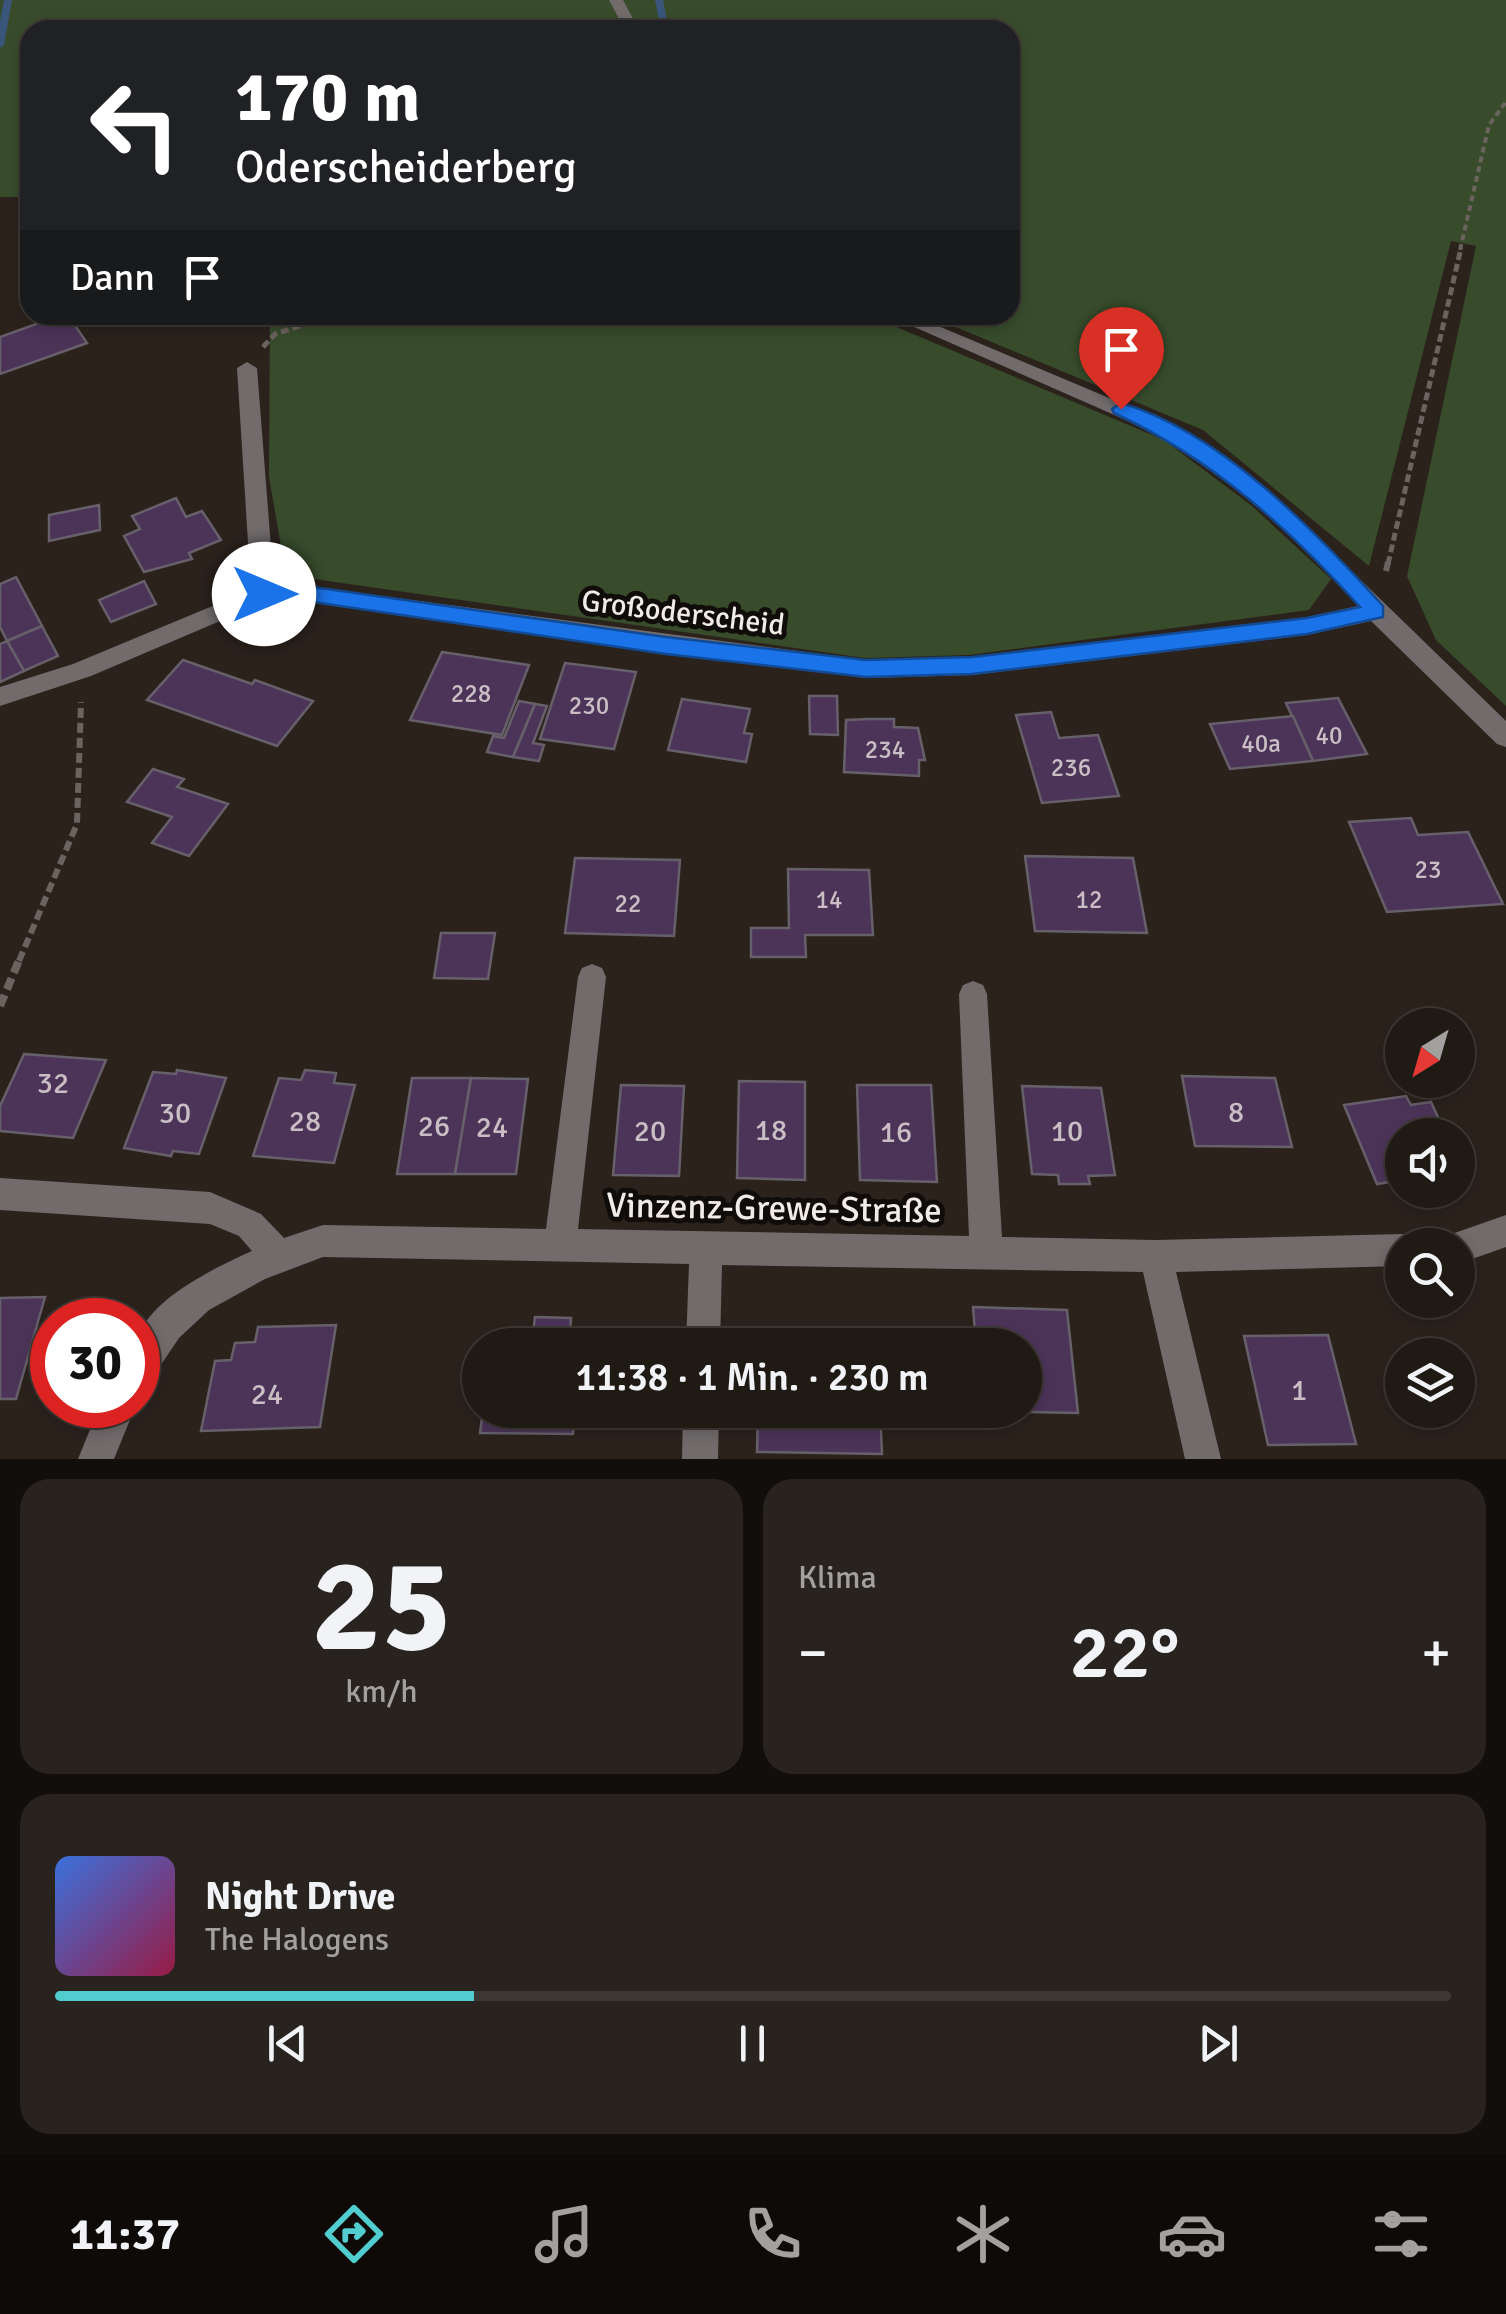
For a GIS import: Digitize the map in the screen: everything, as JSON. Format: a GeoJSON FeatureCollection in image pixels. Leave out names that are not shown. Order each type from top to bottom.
{"type":"FeatureCollection","features":[{"type":"Feature","properties":{"kind":"street"},"geometry":{"type":"LineString","coordinates":[[920,325],[1176,434],[1263,498],[1323,553],[1376,611],[1506,737]]}},
{"type":"Feature","properties":{"kind":"street"},"geometry":{"type":"LineString","coordinates":[[247,368],[264,594]]}},
{"type":"Feature","properties":{"kind":"street","name":"Großoderscheid"},"geometry":{"type":"LineString","coordinates":[[0,698],[82,670],[264,594],[313,594],[666,646],[866,668],[972,666],[1307,626],[1376,611]]}},
{"type":"Feature","properties":{"kind":"street","name":"Vinzenz-Grewe-Straße"},"geometry":{"type":"LineString","coordinates":[[560,1245],[592,978]]}},
{"type":"Feature","properties":{"kind":"street","name":"Vinzenz-Grewe-Straße"},"geometry":{"type":"LineString","coordinates":[[973,994],[986,1252]]}},
{"type":"Feature","properties":{"kind":"street"},"geometry":{"type":"LineString","coordinates":[[0,1194],[210,1208],[250,1225],[278,1256]]}},
{"type":"Feature","properties":{"kind":"street"},"geometry":{"type":"LineString","coordinates":[[1475,1242],[1506,1231]]}},
{"type":"Feature","properties":{"kind":"street","name":"Vinzenz-Grewe-Straße"},"geometry":{"type":"LineString","coordinates":[[160,1334],[199,1292],[278,1256],[324,1241],[1156,1256],[1385,1250]]}},
{"type":"Feature","properties":{"kind":"street"},"geometry":{"type":"LineString","coordinates":[[704,1328],[706,1246]]}},
{"type":"Feature","properties":{"kind":"street"},"geometry":{"type":"LineString","coordinates":[[1156,1256],[1204,1459]]}},
{"type":"Feature","properties":{"kind":"street"},"geometry":{"type":"LineString","coordinates":[[96,1459],[109,1428]]}},
{"type":"Feature","properties":{"kind":"street"},"geometry":{"type":"LineString","coordinates":[[700,1459],[701,1428]]}},
{"type":"Feature","properties":{"kind":"path"},"geometry":{"type":"LineString","coordinates":[[1376,611],[1480,160],[1490,125],[1506,102]]}},
{"type":"Feature","properties":{"kind":"path"},"geometry":{"type":"LineString","coordinates":[[247,368],[274,334],[302,325]]}},
{"type":"Feature","properties":{"kind":"path"},"geometry":{"type":"LineString","coordinates":[[0,1006],[77,824],[82,670]]}},
{"type":"Feature","properties":{"kind":"green space"},"geometry":{"type":"Polygon","coordinates":[[[0,0],[1506,0],[1506,706],[1436,640],[1407,576],[1476,246],[1451,241],[1369,566],[1203,430],[951,325],[1020,325],[1020,20],[20,20],[20,197],[0,197],[0,0]]]}},
{"type":"Feature","properties":{"kind":"green space"},"geometry":{"type":"Polygon","coordinates":[[[270,325],[892,325],[1164,440],[1252,506],[1331,579],[1309,610],[969,655],[865,658],[286,575],[269,477],[270,325]]]}},
{"type":"Feature","properties":{"kind":"building"},"geometry":{"type":"Polygon","coordinates":[[[33,325],[75,325],[87,343],[0,374],[0,337],[33,325]]]}},
{"type":"Feature","properties":{"kind":"building"},"geometry":{"type":"Polygon","coordinates":[[[176,498],[186,517],[202,511],[221,540],[189,553],[192,559],[144,572],[124,536],[140,529],[132,516],[176,498]]]}},
{"type":"Feature","properties":{"kind":"building"},"geometry":{"type":"Polygon","coordinates":[[[99,505],[100,530],[49,541],[49,515],[99,505]]]}},
{"type":"Feature","properties":{"kind":"building"},"geometry":{"type":"Polygon","coordinates":[[[16,577],[42,626],[7,641],[0,627],[0,584],[16,577]]]}},
{"type":"Feature","properties":{"kind":"building"},"geometry":{"type":"Polygon","coordinates":[[[144,581],[156,604],[111,622],[99,600],[144,581]]]}},
{"type":"Feature","properties":{"kind":"building"},"geometry":{"type":"Polygon","coordinates":[[[42,626],[58,656],[24,671],[7,641],[42,626]]]}},
{"type":"Feature","properties":{"kind":"building"},"geometry":{"type":"Polygon","coordinates":[[[7,641],[24,671],[0,682],[0,644],[7,641]]]}},
{"type":"Feature","properties":{"kind":"building"},"geometry":{"type":"Polygon","coordinates":[[[442,652],[529,665],[502,735],[410,720],[442,652]]]}},
{"type":"Feature","properties":{"kind":"building"},"geometry":{"type":"Polygon","coordinates":[[[183,660],[313,701],[277,746],[147,700],[183,660]]]}},
{"type":"Feature","properties":{"kind":"building"},"geometry":{"type":"Polygon","coordinates":[[[565,663],[636,672],[614,749],[540,739],[565,663]]]}},
{"type":"Feature","properties":{"kind":"building"},"geometry":{"type":"Polygon","coordinates":[[[809,696],[837,696],[838,735],[810,734],[809,696]]]}},
{"type":"Feature","properties":{"kind":"building"},"geometry":{"type":"Polygon","coordinates":[[[1338,698],[1367,754],[1313,761],[1286,703],[1338,698]]]}},
{"type":"Feature","properties":{"kind":"building"},"geometry":{"type":"Polygon","coordinates":[[[682,699],[750,709],[744,733],[752,734],[746,762],[668,750],[682,699]]]}},
{"type":"Feature","properties":{"kind":"building"},"geometry":{"type":"Polygon","coordinates":[[[519,701],[535,704],[513,757],[487,752],[493,736],[504,738],[519,701]]]}},
{"type":"Feature","properties":{"kind":"building"},"geometry":{"type":"Polygon","coordinates":[[[535,704],[547,706],[533,743],[544,745],[539,761],[513,757],[535,704]]]}},
{"type":"Feature","properties":{"kind":"building"},"geometry":{"type":"Polygon","coordinates":[[[1051,712],[1059,738],[1098,735],[1119,796],[1042,803],[1016,715],[1051,712]]]}},
{"type":"Feature","properties":{"kind":"building"},"geometry":{"type":"Polygon","coordinates":[[[1293,716],[1313,761],[1230,769],[1210,724],[1293,716]]]}},
{"type":"Feature","properties":{"kind":"building"},"geometry":{"type":"Polygon","coordinates":[[[894,719],[894,727],[918,728],[925,760],[919,760],[919,776],[844,772],[846,720],[894,719]]]}},
{"type":"Feature","properties":{"kind":"building"},"geometry":{"type":"Polygon","coordinates":[[[153,769],[184,779],[177,787],[228,804],[189,856],[152,843],[172,817],[127,802],[153,769]]]}},
{"type":"Feature","properties":{"kind":"building"},"geometry":{"type":"Polygon","coordinates":[[[1411,818],[1418,835],[1468,832],[1503,904],[1387,912],[1349,822],[1411,818]]]}},
{"type":"Feature","properties":{"kind":"building"},"geometry":{"type":"Polygon","coordinates":[[[1025,856],[1133,858],[1147,933],[1035,931],[1025,856]]]}},
{"type":"Feature","properties":{"kind":"building"},"geometry":{"type":"Polygon","coordinates":[[[575,858],[680,860],[674,936],[565,933],[575,858]]]}},
{"type":"Feature","properties":{"kind":"building"},"geometry":{"type":"Polygon","coordinates":[[[788,869],[869,870],[873,935],[805,935],[806,957],[751,957],[751,928],[789,928],[788,869]]]}},
{"type":"Feature","properties":{"kind":"building"},"geometry":{"type":"Polygon","coordinates":[[[441,933],[495,933],[488,979],[434,978],[441,933]]]}},
{"type":"Feature","properties":{"kind":"building"},"geometry":{"type":"Polygon","coordinates":[[[24,1054],[106,1060],[73,1138],[0,1131],[0,1106],[24,1054]]]}},
{"type":"Feature","properties":{"kind":"building"},"geometry":{"type":"Polygon","coordinates":[[[177,1070],[226,1078],[199,1154],[173,1151],[171,1156],[124,1148],[153,1072],[176,1074],[177,1070]]]}},
{"type":"Feature","properties":{"kind":"building"},"geometry":{"type":"Polygon","coordinates":[[[305,1070],[336,1073],[334,1083],[355,1085],[334,1163],[253,1156],[279,1078],[301,1080],[305,1070]]]}},
{"type":"Feature","properties":{"kind":"building"},"geometry":{"type":"Polygon","coordinates":[[[1182,1076],[1275,1078],[1292,1147],[1195,1146],[1182,1076]]]}},
{"type":"Feature","properties":{"kind":"building"},"geometry":{"type":"Polygon","coordinates":[[[412,1078],[471,1078],[455,1174],[397,1174],[412,1078]]]}},
{"type":"Feature","properties":{"kind":"building"},"geometry":{"type":"Polygon","coordinates":[[[471,1078],[528,1079],[516,1174],[455,1174],[471,1078]]]}},
{"type":"Feature","properties":{"kind":"building"},"geometry":{"type":"Polygon","coordinates":[[[739,1081],[805,1082],[805,1180],[737,1178],[739,1081]]]}},
{"type":"Feature","properties":{"kind":"building"},"geometry":{"type":"Polygon","coordinates":[[[621,1085],[684,1086],[679,1176],[613,1175],[621,1085]]]}},
{"type":"Feature","properties":{"kind":"building"},"geometry":{"type":"Polygon","coordinates":[[[857,1085],[931,1085],[937,1182],[860,1180],[857,1085]]]}},
{"type":"Feature","properties":{"kind":"building"},"geometry":{"type":"Polygon","coordinates":[[[1022,1086],[1101,1088],[1115,1175],[1088,1176],[1090,1184],[1059,1184],[1058,1175],[1032,1174],[1022,1086]]]}},
{"type":"Feature","properties":{"kind":"building"},"geometry":{"type":"Polygon","coordinates":[[[1407,1098],[1411,1105],[1431,1102],[1438,1118],[1385,1118],[1385,1183],[1377,1184],[1344,1105],[1407,1098]]]}},
{"type":"Feature","properties":{"kind":"building"},"geometry":{"type":"Polygon","coordinates":[[[45,1297],[30,1298],[30,1350],[16,1399],[0,1399],[0,1298],[45,1297]]]}},
{"type":"Feature","properties":{"kind":"building"},"geometry":{"type":"Polygon","coordinates":[[[973,1307],[1067,1310],[1078,1413],[1042,1412],[1042,1328],[975,1328],[973,1307]]]}},
{"type":"Feature","properties":{"kind":"building"},"geometry":{"type":"Polygon","coordinates":[[[535,1317],[571,1318],[570,1328],[534,1328],[535,1317]]]}},
{"type":"Feature","properties":{"kind":"building"},"geometry":{"type":"Polygon","coordinates":[[[336,1325],[320,1427],[201,1431],[215,1361],[231,1360],[235,1343],[255,1342],[258,1327],[336,1325]]]}},
{"type":"Feature","properties":{"kind":"building"},"geometry":{"type":"Polygon","coordinates":[[[1328,1335],[1356,1444],[1268,1445],[1244,1336],[1328,1335]]]}},
{"type":"Feature","properties":{"kind":"building"},"geometry":{"type":"Polygon","coordinates":[[[481,1428],[574,1428],[573,1434],[480,1433],[481,1428]]]}},
{"type":"Feature","properties":{"kind":"building"},"geometry":{"type":"Polygon","coordinates":[[[758,1428],[881,1428],[882,1454],[757,1452],[758,1428]]]}},
{"type":"Feature","properties":{"kind":"waterway"},"geometry":{"type":"LineString","coordinates":[[0,45],[8,0]]}},
{"type":"Feature","properties":{"kind":"waterway"},"geometry":{"type":"LineString","coordinates":[[659,0],[663,20]]}},
{"type":"Feature","properties":{"kind":"route"},"geometry":{"type":"LineString","coordinates":[[264,594],[313,594],[666,646],[866,668],[972,666],[1307,626],[1376,611],[1323,553],[1263,498],[1176,434],[1121,409]]}}]}
